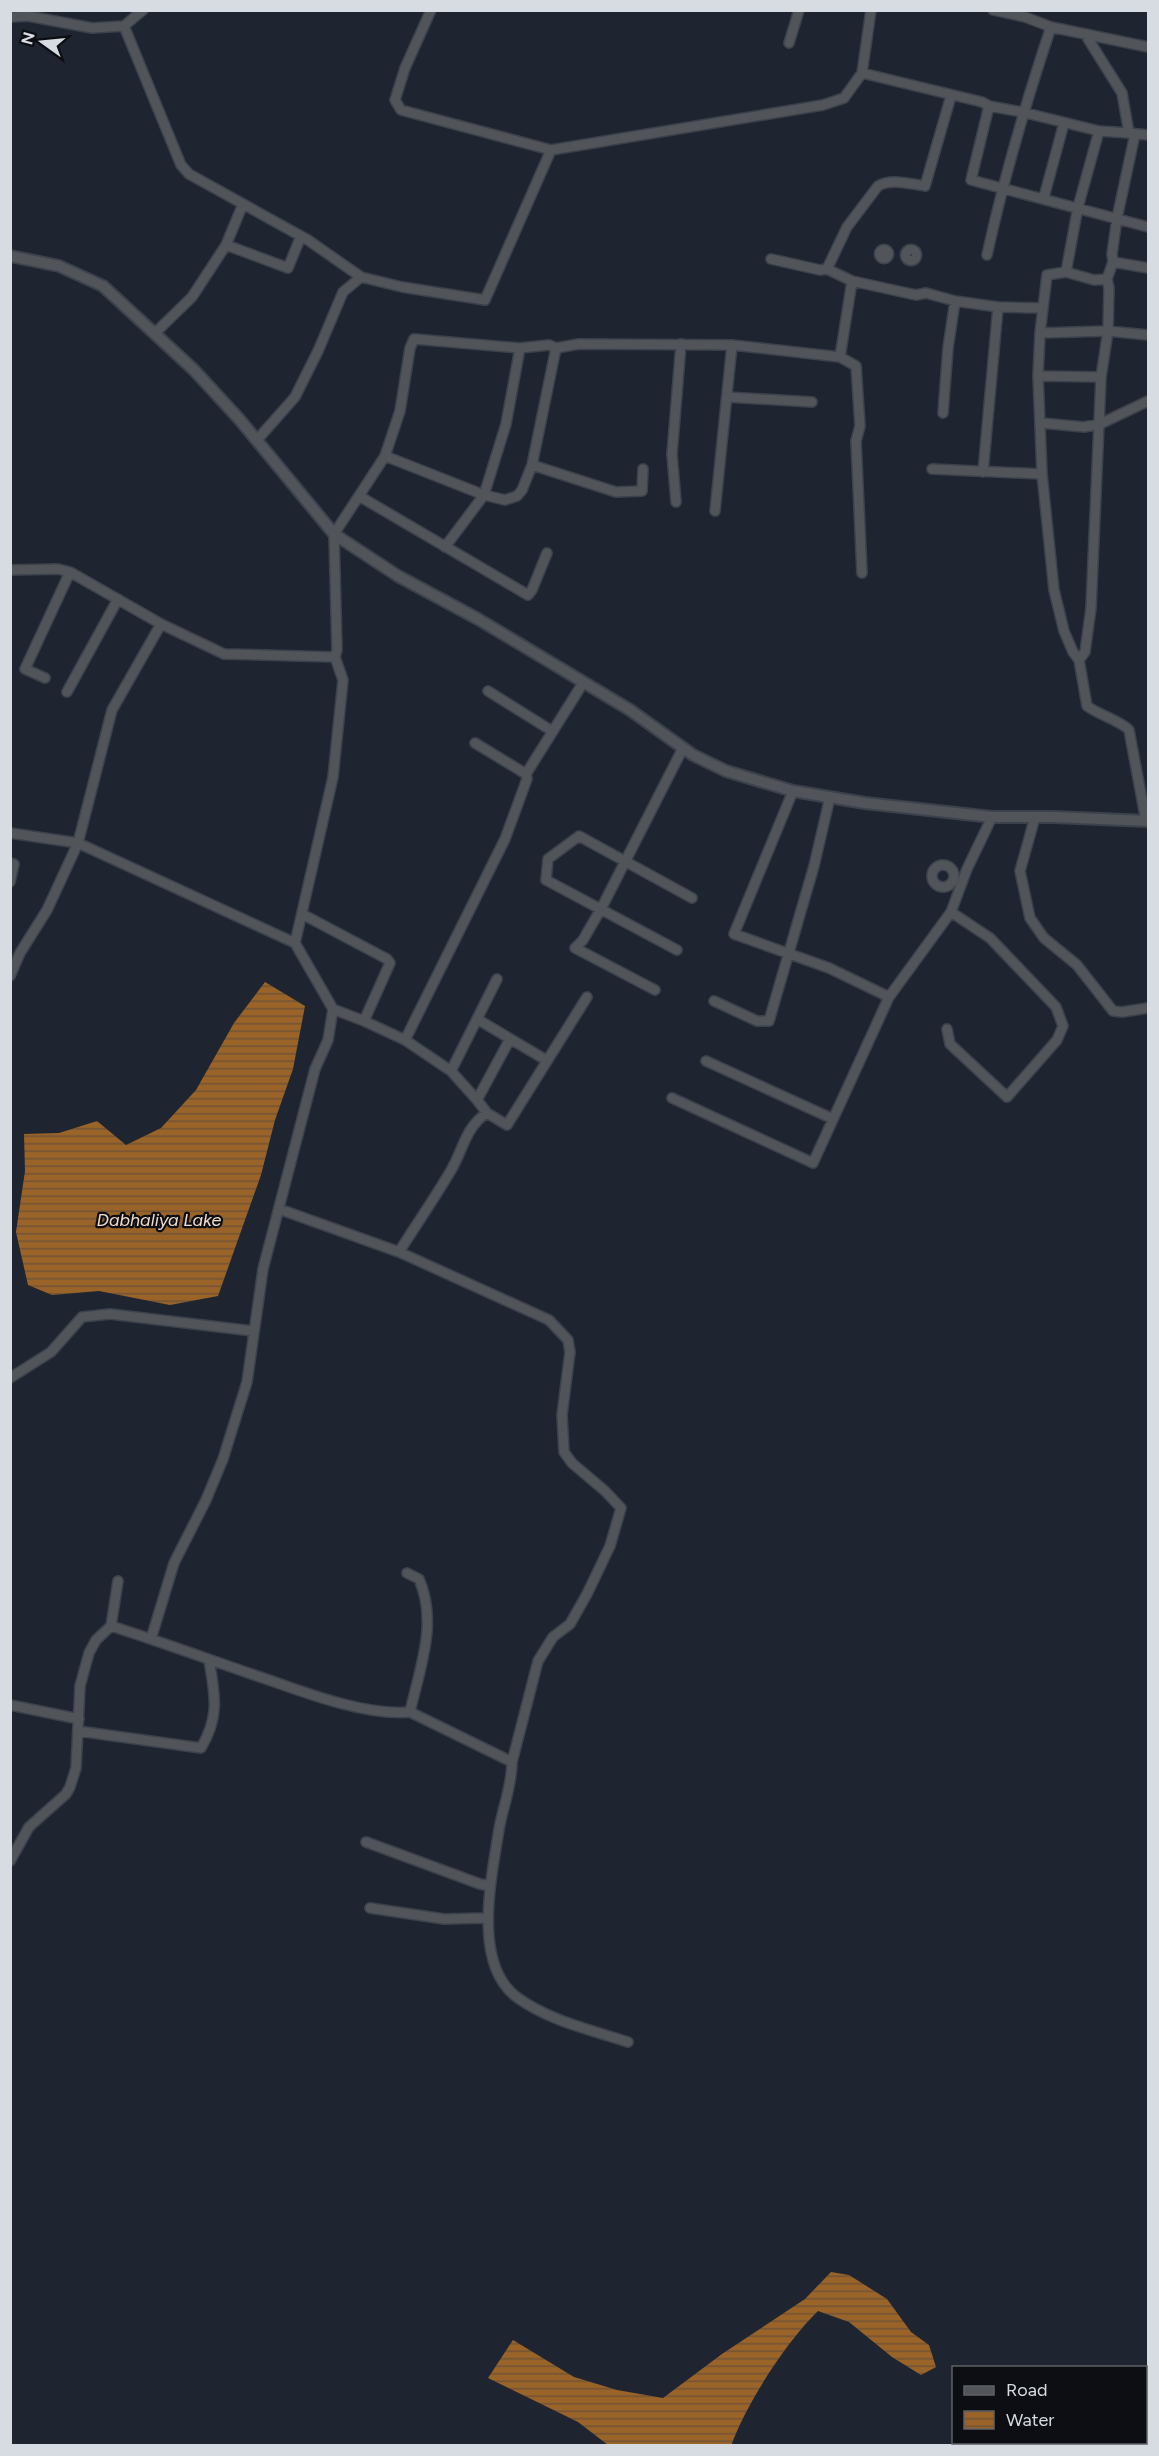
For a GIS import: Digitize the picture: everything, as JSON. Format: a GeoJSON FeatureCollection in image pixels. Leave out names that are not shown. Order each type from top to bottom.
{"type":"FeatureCollection","features":[{"type":"Feature","properties":{"kind":"street"},"geometry":{"type":"LineString","coordinates":[[10,17],[28,16],[92,28],[124,26],[143,10]]}},
{"type":"Feature","properties":{"kind":"street"},"geometry":{"type":"LineString","coordinates":[[431,10],[405,68],[395,99],[401,110],[550,150],[823,105],[844,98],[862,73],[868,11]]}},
{"type":"Feature","properties":{"kind":"street"},"geometry":{"type":"LineString","coordinates":[[789,43],[799,10]]}},
{"type":"Feature","properties":{"kind":"street"},"geometry":{"type":"LineString","coordinates":[[993,10],[1025,17],[1051,27],[1149,47]]}},
{"type":"Feature","properties":{"kind":"street"},"geometry":{"type":"LineString","coordinates":[[124,26],[181,165],[189,174],[301,236],[361,277],[402,287],[485,300],[550,150]]}},
{"type":"Feature","properties":{"kind":"street"},"geometry":{"type":"LineString","coordinates":[[987,255],[1001,188],[1022,112],[1051,27]]}},
{"type":"Feature","properties":{"kind":"street"},"geometry":{"type":"LineString","coordinates":[[1079,660],[1086,652],[1091,608],[1101,377],[1108,331],[1109,288],[1107,279],[1113,262],[1117,218],[1132,134],[1122,93],[1085,34]]}},
{"type":"Feature","properties":{"kind":"street"},"geometry":{"type":"LineString","coordinates":[[862,73],[940,91],[989,106],[1099,131],[1149,135]]}},
{"type":"Feature","properties":{"kind":"street"},"geometry":{"type":"LineString","coordinates":[[827,269],[847,227],[878,186],[884,182],[893,182],[925,186],[951,96]]}},
{"type":"Feature","properties":{"kind":"street"},"geometry":{"type":"LineString","coordinates":[[989,106],[971,180],[1149,227]]}},
{"type":"Feature","properties":{"kind":"street"},"geometry":{"type":"LineString","coordinates":[[1044,198],[1064,123]]}},
{"type":"Feature","properties":{"kind":"street"},"geometry":{"type":"LineString","coordinates":[[1066,272],[1078,207],[1099,131]]}},
{"type":"Feature","properties":{"kind":"street"},"geometry":{"type":"LineString","coordinates":[[155,333],[192,297],[226,245],[243,204]]}},
{"type":"Feature","properties":{"kind":"street"},"geometry":{"type":"LineString","coordinates":[[226,245],[288,268],[301,236]]}},
{"type":"Feature","properties":{"kind":"street"},"geometry":{"type":"LineString","coordinates":[[10,256],[59,266],[103,286],[194,370],[257,440],[334,534],[398,576],[478,619],[630,710],[683,748],[726,771],[793,791],[992,817],[1147,821],[1129,730],[1125,725],[1099,715],[1087,706],[1079,660],[1064,631],[1054,590],[1042,474],[1038,376],[1042,308],[1047,275],[1066,272],[1094,280],[1107,279]]}},
{"type":"Feature","properties":{"kind":"street"},"geometry":{"type":"LineString","coordinates":[[771,259],[820,270],[827,269],[852,281],[916,295],[926,293],[955,301],[1042,308]]}},
{"type":"Feature","properties":{"kind":"street"},"geometry":{"type":"LineString","coordinates":[[1113,262],[1149,268]]}},
{"type":"Feature","properties":{"kind":"street"},"geometry":{"type":"LineString","coordinates":[[257,440],[295,397],[343,292],[361,277]]}},
{"type":"Feature","properties":{"kind":"street"},"geometry":{"type":"LineString","coordinates":[[840,357],[852,281]]}},
{"type":"Feature","properties":{"kind":"street"},"geometry":{"type":"LineString","coordinates":[[943,413],[948,348],[955,301]]}},
{"type":"Feature","properties":{"kind":"street"},"geometry":{"type":"LineString","coordinates":[[983,472],[998,306]]}},
{"type":"Feature","properties":{"kind":"street"},"geometry":{"type":"LineString","coordinates":[[1040,333],[1108,331],[1149,335]]}},
{"type":"Feature","properties":{"kind":"street"},"geometry":{"type":"LineString","coordinates":[[295,943],[333,777],[343,680],[335,657],[337,650],[334,534],[385,456],[400,411],[410,348],[414,339],[520,348],[549,345],[556,348],[579,344],[732,345],[840,357],[856,366],[860,426],[856,441],[862,573]]}},
{"type":"Feature","properties":{"kind":"street"},"geometry":{"type":"LineString","coordinates":[[676,502],[672,454],[681,344]]}},
{"type":"Feature","properties":{"kind":"street"},"geometry":{"type":"LineString","coordinates":[[716,510],[732,345]]}},
{"type":"Feature","properties":{"kind":"street"},"geometry":{"type":"LineString","coordinates":[[445,547],[484,495],[506,424],[520,348]]}},
{"type":"Feature","properties":{"kind":"street"},"geometry":{"type":"LineString","coordinates":[[385,456],[484,495],[506,500],[516,496],[522,490],[532,465],[556,348]]}},
{"type":"Feature","properties":{"kind":"street"},"geometry":{"type":"LineString","coordinates":[[1038,376],[1101,377]]}},
{"type":"Feature","properties":{"kind":"street"},"geometry":{"type":"LineString","coordinates":[[727,397],[812,402]]}},
{"type":"Feature","properties":{"kind":"street"},"geometry":{"type":"LineString","coordinates":[[1041,423],[1084,427],[1100,424],[1149,401]]}},
{"type":"Feature","properties":{"kind":"street"},"geometry":{"type":"LineString","coordinates":[[532,465],[616,492],[642,491],[642,468]]}},
{"type":"Feature","properties":{"kind":"street"},"geometry":{"type":"LineString","coordinates":[[932,469],[1042,474]]}},
{"type":"Feature","properties":{"kind":"street"},"geometry":{"type":"LineString","coordinates":[[359,496],[528,595],[547,553]]}},
{"type":"Feature","properties":{"kind":"street"},"geometry":{"type":"LineString","coordinates":[[10,570],[58,569],[70,572],[161,624],[224,654],[335,657]]}},
{"type":"Feature","properties":{"kind":"street"},"geometry":{"type":"LineString","coordinates":[[45,678],[25,669],[70,572]]}},
{"type":"Feature","properties":{"kind":"street"},"geometry":{"type":"LineString","coordinates":[[67,692],[118,599]]}},
{"type":"Feature","properties":{"kind":"street"},"geometry":{"type":"LineString","coordinates":[[10,976],[20,953],[47,909],[78,843],[112,710],[161,624]]}},
{"type":"Feature","properties":{"kind":"street"},"geometry":{"type":"LineString","coordinates":[[405,1040],[505,839],[527,779],[526,774],[583,683]]}},
{"type":"Feature","properties":{"kind":"street"},"geometry":{"type":"LineString","coordinates":[[488,691],[552,731]]}},
{"type":"Feature","properties":{"kind":"street"},"geometry":{"type":"LineString","coordinates":[[475,744],[526,774]]}},
{"type":"Feature","properties":{"kind":"street"},"geometry":{"type":"LineString","coordinates":[[655,990],[576,948],[600,910],[683,748]]}},
{"type":"Feature","properties":{"kind":"street"},"geometry":{"type":"LineString","coordinates":[[793,791],[734,934],[829,968],[889,997]]}},
{"type":"Feature","properties":{"kind":"street"},"geometry":{"type":"LineString","coordinates":[[714,1001],[757,1021],[769,1021],[814,866],[830,797]]}},
{"type":"Feature","properties":{"kind":"street"},"geometry":{"type":"LineString","coordinates":[[672,1098],[813,1163],[889,997],[951,912],[967,869],[992,817]]}},
{"type":"Feature","properties":{"kind":"street"},"geometry":{"type":"LineString","coordinates":[[1035,817],[1020,871],[1030,918],[1044,938],[1077,966],[1113,1011],[1149,1008]]}},
{"type":"Feature","properties":{"kind":"street"},"geometry":{"type":"LineString","coordinates":[[10,833],[78,843],[295,943],[333,1009],[328,1041],[315,1069],[262,1269],[247,1382],[224,1459],[207,1500],[174,1563],[152,1639]]}},
{"type":"Feature","properties":{"kind":"street"},"geometry":{"type":"LineString","coordinates":[[677,950],[546,880],[548,859],[579,836],[692,898]]}},
{"type":"Feature","properties":{"kind":"street"},"geometry":{"type":"LineString","coordinates":[[10,863],[14,864],[10,882]]}},
{"type":"Feature","properties":{"kind":"street"},"geometry":{"type":"LineString","coordinates":[[947,1029],[951,1044],[1007,1097],[1057,1040],[1063,1026],[1056,1006],[990,938],[951,912]]}},
{"type":"Feature","properties":{"kind":"street"},"geometry":{"type":"LineString","coordinates":[[302,914],[387,958],[390,963],[364,1021]]}},
{"type":"Feature","properties":{"kind":"street"},"geometry":{"type":"LineString","coordinates":[[451,1071],[497,979]]}},
{"type":"Feature","properties":{"kind":"street"},"geometry":{"type":"LineString","coordinates":[[333,1009],[405,1040],[451,1071],[487,1113],[507,1125],[587,997]]}},
{"type":"Feature","properties":{"kind":"street"},"geometry":{"type":"LineString","coordinates":[[477,1019],[546,1060]]}},
{"type":"Feature","properties":{"kind":"street"},"geometry":{"type":"LineString","coordinates":[[477,1100],[510,1039]]}},
{"type":"Feature","properties":{"kind":"street"},"geometry":{"type":"LineString","coordinates":[[706,1061],[833,1119]]}},
{"type":"Feature","properties":{"kind":"street"},"geometry":{"type":"LineString","coordinates":[[399,1252],[452,1170],[466,1136],[479,1118],[487,1113]]}},
{"type":"Feature","properties":{"kind":"street"},"geometry":{"type":"LineString","coordinates":[[279,1209],[399,1252],[549,1320],[568,1340],[570,1352],[562,1415],[564,1452],[572,1463],[621,1508],[610,1546],[587,1594],[570,1624],[554,1637],[538,1661],[512,1762],[512,1778],[502,1812],[486,1918],[496,1972],[516,1997],[560,2020],[628,2042]]}},
{"type":"Feature","properties":{"kind":"street"},"geometry":{"type":"LineString","coordinates":[[10,1378],[51,1352],[82,1317],[110,1314],[253,1331]]}},
{"type":"Feature","properties":{"kind":"street"},"geometry":{"type":"LineString","coordinates":[[407,1573],[420,1579],[427,1598],[429,1628],[410,1712]]}},
{"type":"Feature","properties":{"kind":"street"},"geometry":{"type":"LineString","coordinates":[[10,1862],[28,1827],[66,1794],[70,1787],[76,1768],[80,1686],[89,1653],[96,1640],[111,1626],[118,1581]]}},
{"type":"Feature","properties":{"kind":"street"},"geometry":{"type":"LineString","coordinates":[[111,1626],[316,1696],[355,1706],[402,1713],[410,1712],[512,1762]]}},
{"type":"Feature","properties":{"kind":"street"},"geometry":{"type":"LineString","coordinates":[[78,1731],[201,1748],[207,1738],[215,1709],[209,1660]]}},
{"type":"Feature","properties":{"kind":"street"},"geometry":{"type":"LineString","coordinates":[[10,1705],[79,1719]]}},
{"type":"Feature","properties":{"kind":"street"},"geometry":{"type":"LineString","coordinates":[[366,1842],[490,1886]]}},
{"type":"Feature","properties":{"kind":"street"},"geometry":{"type":"LineString","coordinates":[[370,1908],[444,1919],[486,1918]]}},
{"type":"Feature","properties":{"kind":"water","name":"Dabhaliya Lake"},"geometry":{"type":"Polygon","coordinates":[[[265,982],[305,1006],[293,1069],[275,1120],[261,1175],[218,1296],[170,1305],[99,1291],[52,1295],[28,1285],[16,1232],[25,1171],[24,1134],[59,1133],[97,1121],[126,1145],[161,1128],[196,1090],[234,1023],[265,982]]]}},
{"type":"Feature","properties":{"kind":"water"},"geometry":{"type":"Polygon","coordinates":[[[831,2272],[849,2275],[887,2299],[911,2332],[929,2345],[936,2367],[921,2375],[892,2357],[849,2322],[818,2311],[793,2339],[768,2374],[746,2412],[731,2446],[608,2445],[578,2422],[488,2378],[513,2340],[574,2377],[617,2390],[663,2398],[722,2354],[805,2299],[831,2272]]]}}]}
